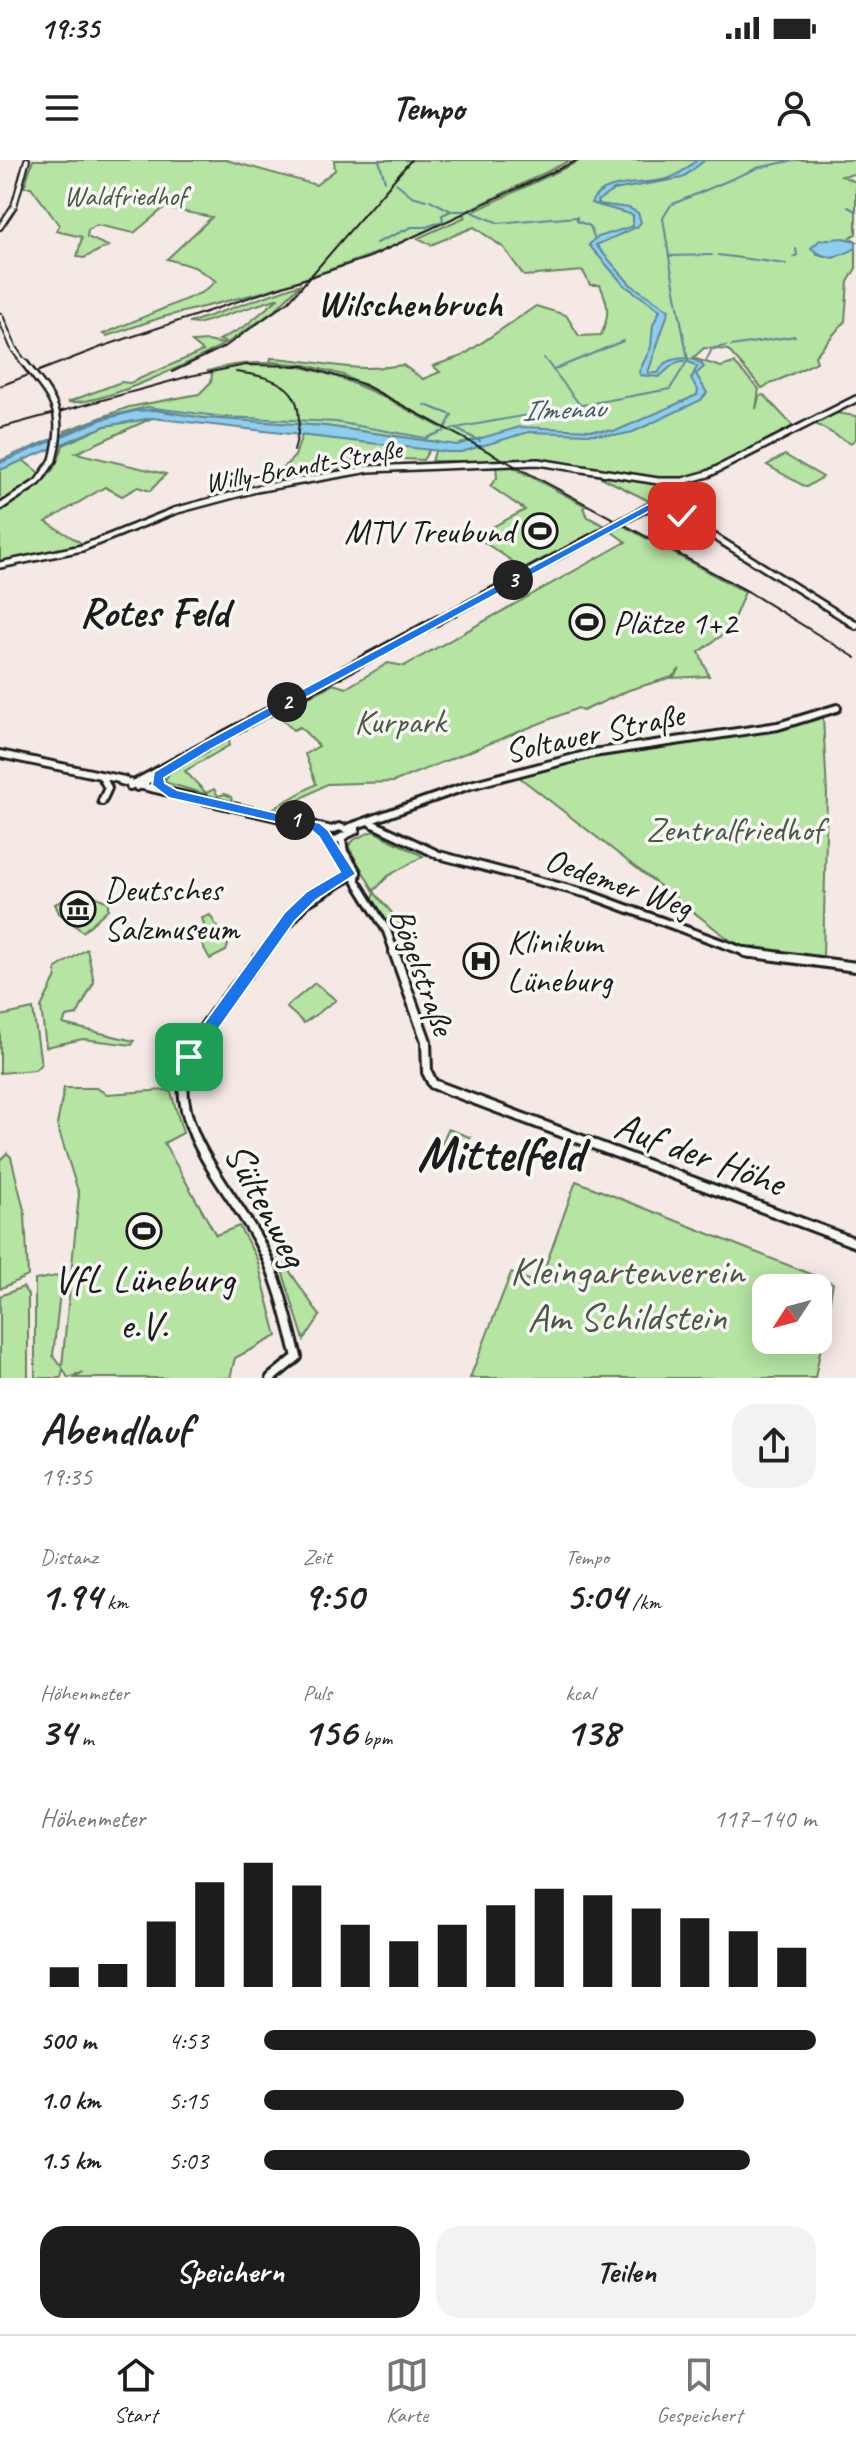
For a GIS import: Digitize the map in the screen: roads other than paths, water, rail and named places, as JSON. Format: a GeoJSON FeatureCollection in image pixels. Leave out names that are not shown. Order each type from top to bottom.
{"type":"FeatureCollection","features":[{"type":"Feature","properties":{"kind":"main road"},"geometry":{"type":"LineString","coordinates":[[0,227],[14,206],[27,160]]}},
{"type":"Feature","properties":{"kind":"main road"},"geometry":{"type":"LineString","coordinates":[[0,316],[14,349],[49,388],[59,407],[59,432],[53,460],[34,486],[0,507]]}},
{"type":"Feature","properties":{"kind":"main road","name":"Willy-Brandt-Straße"},"geometry":{"type":"LineString","coordinates":[[0,565],[82,548],[190,507],[265,487],[403,466],[553,463],[666,482],[694,479],[856,399]]}},
{"type":"Feature","properties":{"kind":"main road"},"geometry":{"type":"LineString","coordinates":[[664,501],[666,482]]}},
{"type":"Feature","properties":{"kind":"main road"},"geometry":{"type":"LineString","coordinates":[[666,482],[673,506],[682,516]]}},
{"type":"Feature","properties":{"kind":"main road"},"geometry":{"type":"LineString","coordinates":[[664,501],[682,516],[856,625]]}},
{"type":"Feature","properties":{"kind":"main road"},"geometry":{"type":"LineString","coordinates":[[0,754],[136,785],[664,501]]}},
{"type":"Feature","properties":{"kind":"main road","name":"Soltauer Straße"},"geometry":{"type":"LineString","coordinates":[[136,785],[306,822],[343,836],[441,794],[600,752],[778,726],[837,708]]}},
{"type":"Feature","properties":{"kind":"main road"},"geometry":{"type":"LineString","coordinates":[[161,773],[158,783],[164,791]]}},
{"type":"Feature","properties":{"kind":"main road"},"geometry":{"type":"LineString","coordinates":[[102,777],[108,788],[102,801]]}},
{"type":"Feature","properties":{"kind":"main road","name":"Soltauer Straße"},"geometry":{"type":"LineString","coordinates":[[136,785],[173,794]]}},
{"type":"Feature","properties":{"kind":"main road","name":"Bögelstraße"},"geometry":{"type":"LineString","coordinates":[[306,822],[324,833],[389,935],[426,1041],[427,1072],[433,1084]]}},
{"type":"Feature","properties":{"kind":"main road","name":"Oedemer Weg"},"geometry":{"type":"LineString","coordinates":[[369,824],[439,855],[588,894],[751,954],[856,967]]}},
{"type":"Feature","properties":{"kind":"main road"},"geometry":{"type":"LineString","coordinates":[[332,830],[330,836],[343,836]]}},
{"type":"Feature","properties":{"kind":"main road","name":"Bögelstraße"},"geometry":{"type":"LineString","coordinates":[[340,856],[343,836]]}},
{"type":"Feature","properties":{"kind":"main road","name":"Bögelstraße"},"geometry":{"type":"LineString","coordinates":[[343,836],[342,849],[357,872],[352,877]]}},
{"type":"Feature","properties":{"kind":"main road","name":"Sültenweg"},"geometry":{"type":"LineString","coordinates":[[271,1378],[297,1357],[273,1270],[192,1127],[184,1109],[183,1081],[194,1047],[280,929],[299,907],[325,888],[352,877]]}},
{"type":"Feature","properties":{"kind":"main road","name":"Auf der Höhe"},"geometry":{"type":"LineString","coordinates":[[433,1084],[856,1243]]}},
{"type":"Feature","properties":{"kind":"water"},"geometry":{"type":"Polygon","coordinates":[[[697,160],[705,160],[682,178],[614,190],[597,201],[638,213],[641,222],[637,227],[596,245],[630,284],[669,310],[648,373],[658,373],[664,364],[679,359],[695,360],[704,367],[696,374],[707,393],[701,400],[633,432],[619,435],[529,432],[461,452],[448,452],[152,418],[105,426],[0,470],[0,463],[100,420],[135,411],[155,410],[203,418],[325,426],[457,445],[520,427],[616,431],[697,395],[698,390],[691,379],[697,367],[691,363],[675,363],[659,377],[640,375],[660,310],[624,285],[589,245],[595,238],[633,226],[633,215],[591,203],[596,195],[615,186],[670,178],[697,160]]]}},
{"type":"Feature","properties":{"kind":"water"},"geometry":{"type":"Polygon","coordinates":[[[843,238],[856,241],[856,248],[833,257],[811,248],[820,240],[843,238]]]}},
{"type":"Feature","properties":{"kind":"waterway"},"geometry":{"type":"LineString","coordinates":[[379,160],[385,181]]}},
{"type":"Feature","properties":{"kind":"waterway"},"geometry":{"type":"LineString","coordinates":[[762,167],[795,160]]}},
{"type":"Feature","properties":{"kind":"waterway"},"geometry":{"type":"LineString","coordinates":[[673,204],[760,167]]}},
{"type":"Feature","properties":{"kind":"waterway"},"geometry":{"type":"LineString","coordinates":[[396,183],[412,196],[426,200]]}},
{"type":"Feature","properties":{"kind":"waterway"},"geometry":{"type":"LineString","coordinates":[[430,200],[451,211]]}},
{"type":"Feature","properties":{"kind":"waterway"},"geometry":{"type":"LineString","coordinates":[[671,205],[663,218],[669,256],[712,255]]}},
{"type":"Feature","properties":{"kind":"waterway"},"geometry":{"type":"LineString","coordinates":[[848,207],[856,211]]}},
{"type":"Feature","properties":{"kind":"waterway"},"geometry":{"type":"LineString","coordinates":[[376,243],[412,227],[426,227],[443,221],[442,215],[451,211]]}},
{"type":"Feature","properties":{"kind":"waterway"},"geometry":{"type":"LineString","coordinates":[[451,211],[469,211]]}},
{"type":"Feature","properties":{"kind":"waterway"},"geometry":{"type":"LineString","coordinates":[[472,212],[499,223],[552,218]]}},
{"type":"Feature","properties":{"kind":"waterway"},"geometry":{"type":"LineString","coordinates":[[554,219],[577,217],[577,221],[590,226],[594,237]]}},
{"type":"Feature","properties":{"kind":"waterway"},"geometry":{"type":"LineString","coordinates":[[793,257],[797,255],[796,249]]}},
{"type":"Feature","properties":{"kind":"waterway"},"geometry":{"type":"LineString","coordinates":[[718,255],[786,264]]}},
{"type":"Feature","properties":{"kind":"waterway","name":"Ilmenau"},"geometry":{"type":"LineString","coordinates":[[451,429],[670,389],[688,360],[669,257]]}},
{"type":"Feature","properties":{"kind":"waterway"},"geometry":{"type":"LineString","coordinates":[[731,346],[795,336]]}},
{"type":"Feature","properties":{"kind":"waterway"},"geometry":{"type":"LineString","coordinates":[[553,370],[623,341]]}},
{"type":"Feature","properties":{"kind":"waterway"},"geometry":{"type":"LineString","coordinates":[[714,348],[726,346]]}},
{"type":"Feature","properties":{"kind":"waterway"},"geometry":{"type":"LineString","coordinates":[[701,363],[706,361],[712,349]]}},
{"type":"Feature","properties":{"kind":"waterway"},"geometry":{"type":"LineString","coordinates":[[544,358],[553,370]]}},
{"type":"Feature","properties":{"kind":"waterway","name":"Ilmenau"},"geometry":{"type":"LineString","coordinates":[[553,370],[580,405]]}},
{"type":"Feature","properties":{"kind":"waterway"},"geometry":{"type":"LineString","coordinates":[[425,405],[452,415],[443,432]]}},
{"type":"Feature","properties":{"kind":"waterway"},"geometry":{"type":"LineString","coordinates":[[24,451],[99,419],[147,407],[224,417],[336,422],[426,438],[441,432]]}},
{"type":"Feature","properties":{"kind":"waterway"},"geometry":{"type":"LineString","coordinates":[[456,429],[480,441]]}},
{"type":"Feature","properties":{"kind":"waterway"},"geometry":{"type":"LineString","coordinates":[[0,461],[22,451]]}},
{"type":"Feature","properties":{"kind":"railway"},"geometry":{"type":"LineString","coordinates":[[310,277],[411,160]]}},
{"type":"Feature","properties":{"kind":"railway"},"geometry":{"type":"LineString","coordinates":[[310,277],[370,257],[578,160]]}},
{"type":"Feature","properties":{"kind":"railway"},"geometry":{"type":"LineString","coordinates":[[0,386],[104,346],[310,277]]}},
{"type":"Feature","properties":{"kind":"railway"},"geometry":{"type":"LineString","coordinates":[[172,372],[226,346],[289,301],[310,277]]}},
{"type":"Feature","properties":{"kind":"railway"},"geometry":{"type":"LineString","coordinates":[[0,428],[190,376],[246,365],[303,366],[363,384],[749,592],[856,658]]}},
{"type":"Feature","properties":{"kind":"railway"},"geometry":{"type":"LineString","coordinates":[[236,372],[270,379],[291,393],[299,416],[294,451]]}},
{"type":"Feature","properties":{"kind":"place","name":"MTV Treubund"},"geometry":{"type":"Point","coordinates":[540,531]}},
{"type":"Feature","properties":{"kind":"place","name":"Plätze 1+2"},"geometry":{"type":"Point","coordinates":[587,622]}},
{"type":"Feature","properties":{"kind":"place","name":"Deutsches Salzmuseum"},"geometry":{"type":"Point","coordinates":[78,909]}},
{"type":"Feature","properties":{"kind":"place","name":"Klinikum Lüneburg"},"geometry":{"type":"Point","coordinates":[481,961]}},
{"type":"Feature","properties":{"kind":"place","name":"VfL Lüneburg e.V."},"geometry":{"type":"Point","coordinates":[144,1231]}},
{"type":"Feature","properties":{"kind":"district","name":"Wilschenbruch"},"geometry":{"type":"Point","coordinates":[410,303]}},
{"type":"Feature","properties":{"kind":"district","name":"Rotes Feld"},"geometry":{"type":"Point","coordinates":[154,611]}},
{"type":"Feature","properties":{"kind":"district","name":"Mittelfeld"},"geometry":{"type":"Point","coordinates":[500,1152]}},
{"type":"Feature","properties":{"kind":"park label","name":"Waldfriedhof"},"geometry":{"type":"Point","coordinates":[125,195]}},
{"type":"Feature","properties":{"kind":"park label","name":"Kurpark"},"geometry":{"type":"Point","coordinates":[400,721]}},
{"type":"Feature","properties":{"kind":"park label","name":"Zentralfriedhof"},"geometry":{"type":"Point","coordinates":[734,829]}},
{"type":"Feature","properties":{"kind":"park label","name":"Kleingartenverein Am Schildstein"},"geometry":{"type":"Point","coordinates":[627,1293]}}]}
